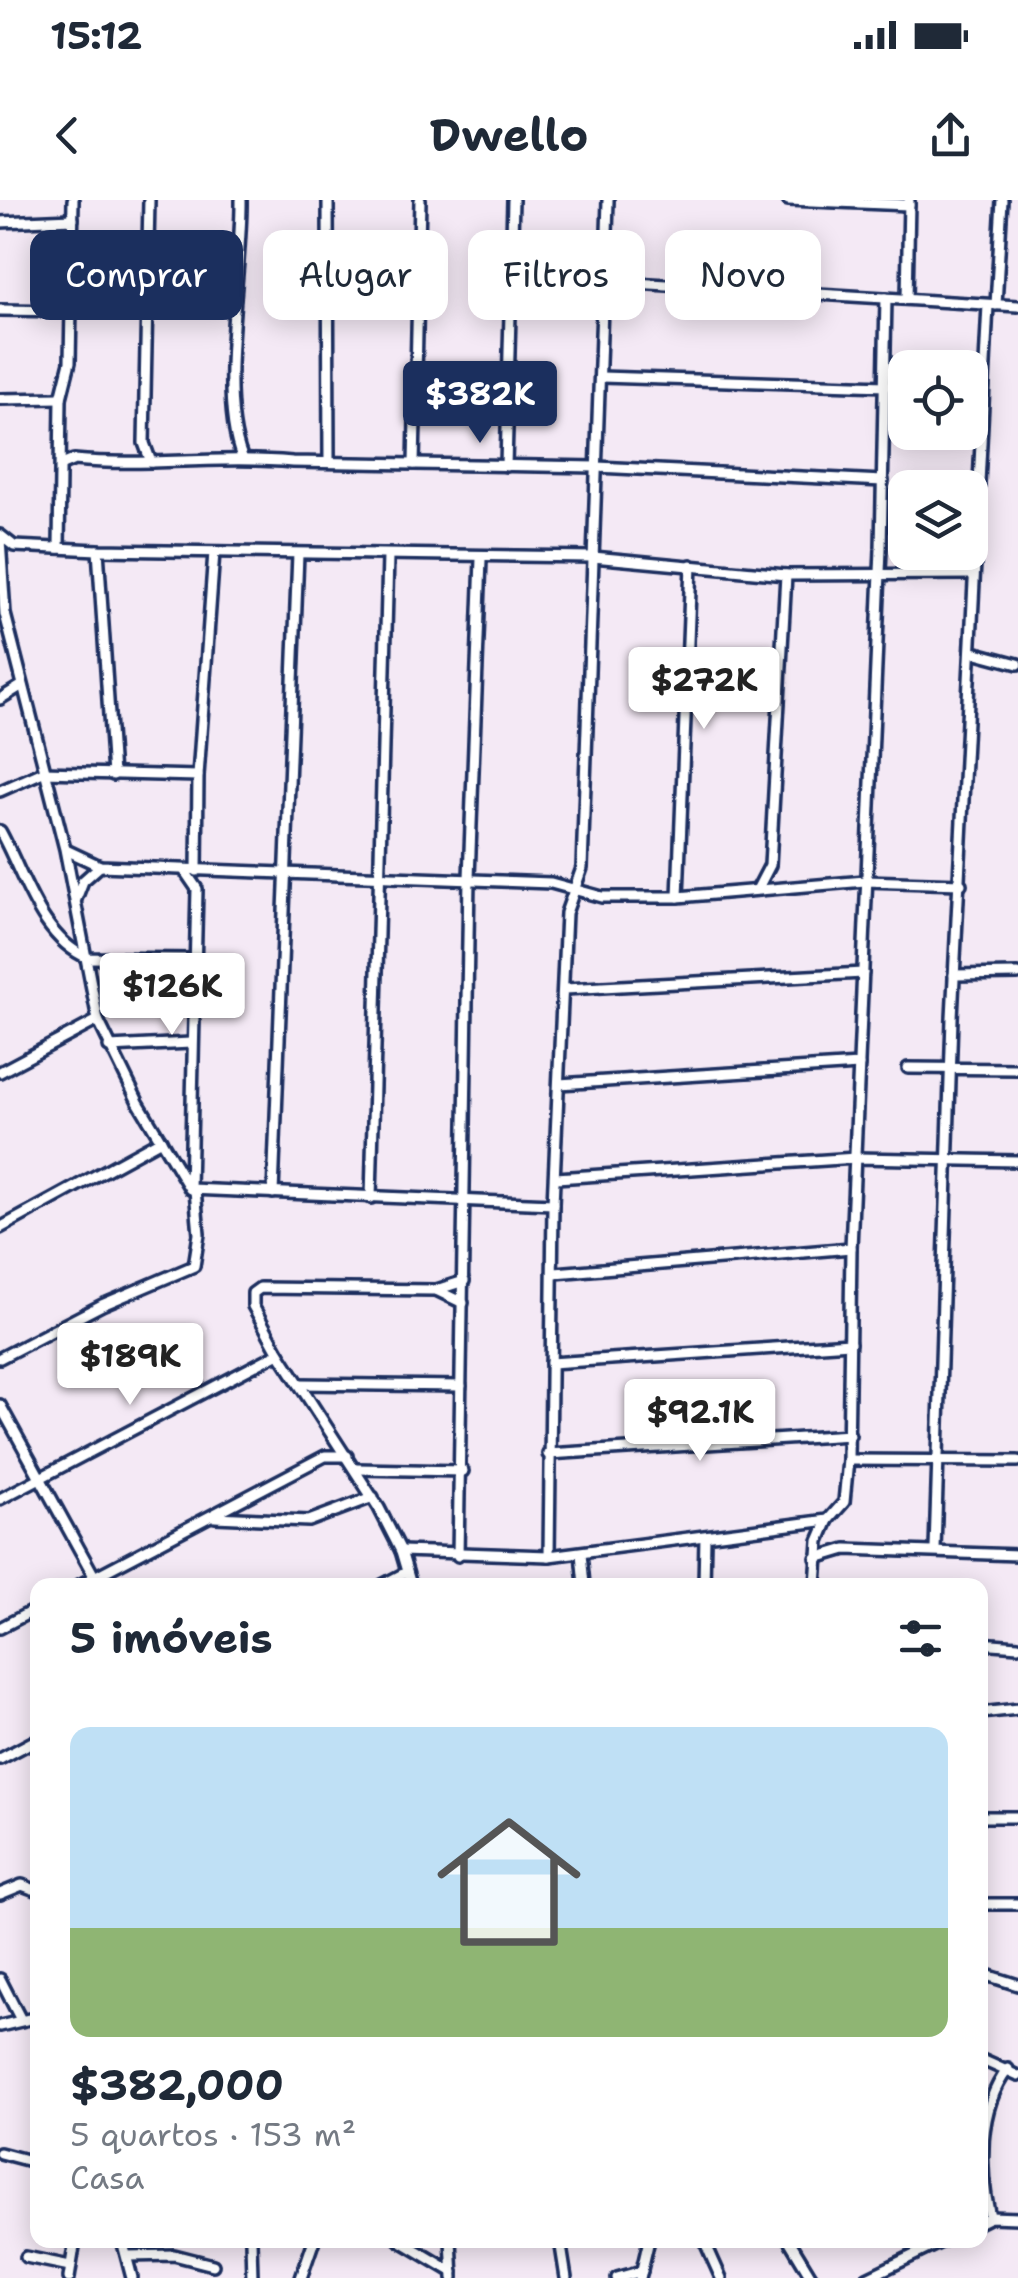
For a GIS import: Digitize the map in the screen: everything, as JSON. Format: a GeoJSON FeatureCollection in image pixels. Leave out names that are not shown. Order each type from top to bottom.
{"type":"FeatureCollection","features":[{"type":"Feature","properties":{"kind":"street"},"geometry":{"type":"LineString","coordinates":[[73,200],[73,230]]}},
{"type":"Feature","properties":{"kind":"street"},"geometry":{"type":"LineString","coordinates":[[149,200],[144,443],[151,462]]}},
{"type":"Feature","properties":{"kind":"street"},"geometry":{"type":"LineString","coordinates":[[241,200],[233,374],[236,442],[242,457]]}},
{"type":"Feature","properties":{"kind":"street"},"geometry":{"type":"LineString","coordinates":[[328,200],[330,462]]}},
{"type":"Feature","properties":{"kind":"street"},"geometry":{"type":"LineString","coordinates":[[414,464],[420,200]]}},
{"type":"Feature","properties":{"kind":"street"},"geometry":{"type":"LineString","coordinates":[[506,466],[513,200]]}},
{"type":"Feature","properties":{"kind":"street"},"geometry":{"type":"LineString","coordinates":[[607,230],[608,200]]}},
{"type":"Feature","properties":{"kind":"street"},"geometry":{"type":"LineString","coordinates":[[788,200],[909,202],[907,298]]}},
{"type":"Feature","properties":{"kind":"street"},"geometry":{"type":"LineString","coordinates":[[935,1549],[954,975],[973,652],[972,574],[1002,200]]}},
{"type":"Feature","properties":{"kind":"street"},"geometry":{"type":"LineString","coordinates":[[0,222],[73,219]]}},
{"type":"Feature","properties":{"kind":"street"},"geometry":{"type":"LineString","coordinates":[[645,285],[1018,306]]}},
{"type":"Feature","properties":{"kind":"street"},"geometry":{"type":"LineString","coordinates":[[816,1578],[816,1558],[828,1520],[844,1502],[850,1435],[852,1248],[883,481],[886,298]]}},
{"type":"Feature","properties":{"kind":"street"},"geometry":{"type":"LineString","coordinates":[[0,310],[30,310]]}},
{"type":"Feature","properties":{"kind":"street"},"geometry":{"type":"LineString","coordinates":[[60,548],[61,398],[69,374],[72,320]]}},
{"type":"Feature","properties":{"kind":"street"},"geometry":{"type":"LineString","coordinates":[[549,1556],[558,1084],[566,913],[582,868],[602,320]]}},
{"type":"Feature","properties":{"kind":"street"},"geometry":{"type":"LineString","coordinates":[[601,377],[886,386]]}},
{"type":"Feature","properties":{"kind":"street"},"geometry":{"type":"LineString","coordinates":[[0,399],[61,398]]}},
{"type":"Feature","properties":{"kind":"street"},"geometry":{"type":"LineString","coordinates":[[228,458],[236,442]]}},
{"type":"Feature","properties":{"kind":"street"},"geometry":{"type":"LineString","coordinates":[[136,461],[144,443]]}},
{"type":"Feature","properties":{"kind":"street"},"geometry":{"type":"LineString","coordinates":[[62,450],[74,460]]}},
{"type":"Feature","properties":{"kind":"street"},"geometry":{"type":"LineString","coordinates":[[62,465],[74,460],[151,462],[242,457],[597,467],[883,481]]}},
{"type":"Feature","properties":{"kind":"street"},"geometry":{"type":"LineString","coordinates":[[0,537],[14,546],[98,550],[481,559],[594,557],[786,575],[972,574]]}},
{"type":"Feature","properties":{"kind":"street"},"geometry":{"type":"LineString","coordinates":[[0,537],[12,645],[65,849],[98,1020],[108,1047],[192,1190]]}},
{"type":"Feature","properties":{"kind":"street"},"geometry":{"type":"LineString","coordinates":[[2,558],[14,546]]}},
{"type":"Feature","properties":{"kind":"street"},"geometry":{"type":"LineString","coordinates":[[98,550],[112,775]]}},
{"type":"Feature","properties":{"kind":"street"},"geometry":{"type":"LineString","coordinates":[[197,870],[198,776],[214,552]]}},
{"type":"Feature","properties":{"kind":"street"},"geometry":{"type":"LineString","coordinates":[[272,1193],[298,554]]}},
{"type":"Feature","properties":{"kind":"street"},"geometry":{"type":"LineString","coordinates":[[371,1198],[388,556]]}},
{"type":"Feature","properties":{"kind":"street"},"geometry":{"type":"LineString","coordinates":[[458,1556],[463,1471],[469,878],[481,559]]}},
{"type":"Feature","properties":{"kind":"street"},"geometry":{"type":"LineString","coordinates":[[678,897],[691,565]]}},
{"type":"Feature","properties":{"kind":"street"},"geometry":{"type":"LineString","coordinates":[[758,888],[770,866],[786,575]]}},
{"type":"Feature","properties":{"kind":"street"},"geometry":{"type":"LineString","coordinates":[[0,650],[12,645]]}},
{"type":"Feature","properties":{"kind":"street"},"geometry":{"type":"LineString","coordinates":[[973,652],[1018,664]]}},
{"type":"Feature","properties":{"kind":"street"},"geometry":{"type":"LineString","coordinates":[[0,699],[21,686]]}},
{"type":"Feature","properties":{"kind":"street"},"geometry":{"type":"LineString","coordinates":[[0,791],[43,772],[198,776]]}},
{"type":"Feature","properties":{"kind":"street"},"geometry":{"type":"LineString","coordinates":[[0,831],[56,935],[88,958],[194,960]]}},
{"type":"Feature","properties":{"kind":"street"},"geometry":{"type":"LineString","coordinates":[[65,849],[100,866],[552,883],[602,898],[678,897],[865,881],[961,884]]}},
{"type":"Feature","properties":{"kind":"street"},"geometry":{"type":"LineString","coordinates":[[76,900],[84,881],[100,866]]}},
{"type":"Feature","properties":{"kind":"street"},"geometry":{"type":"LineString","coordinates":[[770,866],[789,886]]}},
{"type":"Feature","properties":{"kind":"street"},"geometry":{"type":"LineString","coordinates":[[0,1358],[102,1305],[194,1266],[200,1234],[192,1190],[196,889],[184,870]]}},
{"type":"Feature","properties":{"kind":"street"},"geometry":{"type":"LineString","coordinates":[[196,889],[209,872]]}},
{"type":"Feature","properties":{"kind":"street"},"geometry":{"type":"LineString","coordinates":[[565,988],[863,973]]}},
{"type":"Feature","properties":{"kind":"street"},"geometry":{"type":"LineString","coordinates":[[954,975],[1018,974]]}},
{"type":"Feature","properties":{"kind":"street"},"geometry":{"type":"LineString","coordinates":[[0,1072],[98,1020]]}},
{"type":"Feature","properties":{"kind":"street"},"geometry":{"type":"LineString","coordinates":[[108,1047],[191,1044]]}},
{"type":"Feature","properties":{"kind":"street"},"geometry":{"type":"LineString","coordinates":[[558,1084],[859,1065]]}},
{"type":"Feature","properties":{"kind":"street"},"geometry":{"type":"LineString","coordinates":[[908,1068],[1018,1069]]}},
{"type":"Feature","properties":{"kind":"street"},"geometry":{"type":"LineString","coordinates":[[0,1228],[161,1140]]}},
{"type":"Feature","properties":{"kind":"street"},"geometry":{"type":"LineString","coordinates":[[556,1178],[856,1158],[1018,1162]]}},
{"type":"Feature","properties":{"kind":"street"},"geometry":{"type":"LineString","coordinates":[[192,1190],[554,1204]]}},
{"type":"Feature","properties":{"kind":"street"},"geometry":{"type":"LineString","coordinates":[[555,1273],[852,1248]]}},
{"type":"Feature","properties":{"kind":"street"},"geometry":{"type":"LineString","coordinates":[[408,1578],[401,1551],[373,1497],[279,1353],[254,1306],[255,1290],[436,1290],[464,1281]]}},
{"type":"Feature","properties":{"kind":"street"},"geometry":{"type":"LineString","coordinates":[[436,1290],[463,1303]]}},
{"type":"Feature","properties":{"kind":"street"},"geometry":{"type":"LineString","coordinates":[[551,1363],[850,1342]]}},
{"type":"Feature","properties":{"kind":"street"},"geometry":{"type":"LineString","coordinates":[[0,1499],[279,1353]]}},
{"type":"Feature","properties":{"kind":"street"},"geometry":{"type":"LineString","coordinates":[[299,1384],[461,1386]]}},
{"type":"Feature","properties":{"kind":"street"},"geometry":{"type":"LineString","coordinates":[[0,1405],[95,1578]]}},
{"type":"Feature","properties":{"kind":"street"},"geometry":{"type":"LineString","coordinates":[[548,1454],[850,1435]]}},
{"type":"Feature","properties":{"kind":"street"},"geometry":{"type":"LineString","coordinates":[[326,1456],[334,1436]]}},
{"type":"Feature","properties":{"kind":"street"},"geometry":{"type":"LineString","coordinates":[[102,1578],[326,1456],[347,1456]]}},
{"type":"Feature","properties":{"kind":"street"},"geometry":{"type":"LineString","coordinates":[[848,1460],[1018,1462]]}},
{"type":"Feature","properties":{"kind":"street"},"geometry":{"type":"LineString","coordinates":[[356,1469],[463,1471]]}},
{"type":"Feature","properties":{"kind":"street"},"geometry":{"type":"LineString","coordinates":[[212,1517],[310,1522],[373,1497]]}},
{"type":"Feature","properties":{"kind":"street"},"geometry":{"type":"LineString","coordinates":[[401,1551],[458,1556],[549,1556],[828,1520]]}},
{"type":"Feature","properties":{"kind":"street"},"geometry":{"type":"LineString","coordinates":[[704,1578],[705,1537]]}},
{"type":"Feature","properties":{"kind":"street"},"geometry":{"type":"LineString","coordinates":[[816,1558],[846,1549],[935,1549],[1018,1555]]}},
{"type":"Feature","properties":{"kind":"street"},"geometry":{"type":"LineString","coordinates":[[581,1553],[583,1578]]}},
{"type":"Feature","properties":{"kind":"street"},"geometry":{"type":"LineString","coordinates":[[396,1578],[406,1573]]}},
{"type":"Feature","properties":{"kind":"street"},"geometry":{"type":"LineString","coordinates":[[0,1628],[30,1612]]}},
{"type":"Feature","properties":{"kind":"street"},"geometry":{"type":"LineString","coordinates":[[988,1644],[1018,1646]]}},
{"type":"Feature","properties":{"kind":"street"},"geometry":{"type":"LineString","coordinates":[[988,1712],[1018,1709]]}},
{"type":"Feature","properties":{"kind":"street"},"geometry":{"type":"LineString","coordinates":[[0,1760],[30,1743]]}},
{"type":"Feature","properties":{"kind":"street"},"geometry":{"type":"LineString","coordinates":[[988,1817],[1018,1817]]}},
{"type":"Feature","properties":{"kind":"street"},"geometry":{"type":"LineString","coordinates":[[0,1894],[22,1885],[30,1888]]}},
{"type":"Feature","properties":{"kind":"street"},"geometry":{"type":"LineString","coordinates":[[988,1904],[1018,1904]]}},
{"type":"Feature","properties":{"kind":"street"},"geometry":{"type":"LineString","coordinates":[[988,1976],[1018,1985]]}},
{"type":"Feature","properties":{"kind":"street"},"geometry":{"type":"LineString","coordinates":[[0,1979],[20,2018]]}},
{"type":"Feature","properties":{"kind":"street"},"geometry":{"type":"LineString","coordinates":[[0,2026],[30,2017]]}},
{"type":"Feature","properties":{"kind":"street"},"geometry":{"type":"LineString","coordinates":[[988,2062],[1018,2076]]}},
{"type":"Feature","properties":{"kind":"street"},"geometry":{"type":"LineString","coordinates":[[988,2094],[1008,2069]]}},
{"type":"Feature","properties":{"kind":"street"},"geometry":{"type":"LineString","coordinates":[[0,2153],[30,2161]]}},
{"type":"Feature","properties":{"kind":"street"},"geometry":{"type":"LineString","coordinates":[[988,2207],[990,2217],[1018,2218]]}},
{"type":"Feature","properties":{"kind":"street"},"geometry":{"type":"LineString","coordinates":[[69,2278],[73,2248]]}},
{"type":"Feature","properties":{"kind":"street"},"geometry":{"type":"LineString","coordinates":[[125,2248],[132,2278]]}},
{"type":"Feature","properties":{"kind":"street"},"geometry":{"type":"LineString","coordinates":[[251,2248],[252,2278]]}},
{"type":"Feature","properties":{"kind":"street"},"geometry":{"type":"LineString","coordinates":[[300,2278],[311,2248]]}},
{"type":"Feature","properties":{"kind":"street"},"geometry":{"type":"LineString","coordinates":[[411,2248],[453,2275]]}},
{"type":"Feature","properties":{"kind":"street"},"geometry":{"type":"LineString","coordinates":[[451,2248],[453,2275]]}},
{"type":"Feature","properties":{"kind":"street"},"geometry":{"type":"LineString","coordinates":[[561,2248],[566,2278]]}},
{"type":"Feature","properties":{"kind":"street"},"geometry":{"type":"LineString","coordinates":[[616,2278],[641,2274],[648,2248]]}},
{"type":"Feature","properties":{"kind":"street"},"geometry":{"type":"LineString","coordinates":[[708,2248],[721,2278]]}},
{"type":"Feature","properties":{"kind":"street"},"geometry":{"type":"LineString","coordinates":[[794,2248],[812,2278]]}},
{"type":"Feature","properties":{"kind":"street"},"geometry":{"type":"LineString","coordinates":[[867,2278],[929,2248]]}},
{"type":"Feature","properties":{"kind":"street"},"geometry":{"type":"LineString","coordinates":[[128,2256],[174,2255],[213,2264]]}},
{"type":"Feature","properties":{"kind":"street"},"geometry":{"type":"LineString","coordinates":[[26,2257],[70,2266]]}}]}
